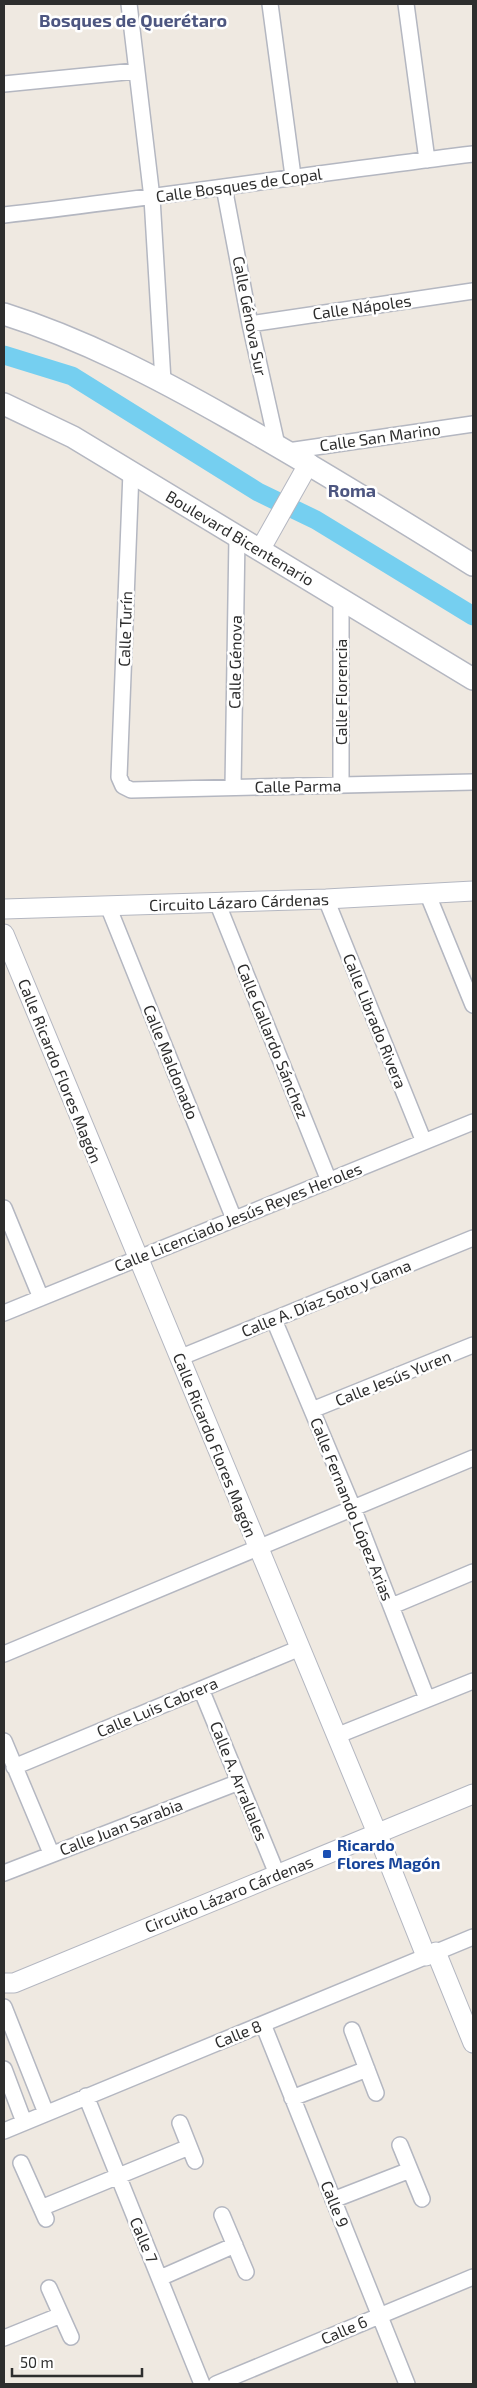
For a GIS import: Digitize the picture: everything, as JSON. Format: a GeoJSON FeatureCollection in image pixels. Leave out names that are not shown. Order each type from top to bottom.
{"type":"FeatureCollection","features":[{"type":"Feature","properties":{"kind":"main road"},"geometry":{"type":"LineString","coordinates":[[4,314],[41,326],[163,381],[309,463],[473,565]]}},
{"type":"Feature","properties":{"kind":"main road","name":"Boulevard Bicentenario"},"geometry":{"type":"LineString","coordinates":[[4,404],[73,437],[473,679]]}},
{"type":"Feature","properties":{"kind":"street"},"geometry":{"type":"LineString","coordinates":[[130,4],[136,71],[152,198],[163,381]]}},
{"type":"Feature","properties":{"kind":"street"},"geometry":{"type":"LineString","coordinates":[[270,4],[293,176]]}},
{"type":"Feature","properties":{"kind":"street"},"geometry":{"type":"LineString","coordinates":[[406,4],[427,160]]}},
{"type":"Feature","properties":{"kind":"street"},"geometry":{"type":"LineString","coordinates":[[4,84],[136,71]]}},
{"type":"Feature","properties":{"kind":"street","name":"Calle Bosques de Copal"},"geometry":{"type":"LineString","coordinates":[[4,215],[152,198],[293,176],[473,154]]}},
{"type":"Feature","properties":{"kind":"street","name":"Calle Génova Sur"},"geometry":{"type":"LineString","coordinates":[[224,187],[250,324],[282,448]]}},
{"type":"Feature","properties":{"kind":"street","name":"Calle Nápoles"},"geometry":{"type":"LineString","coordinates":[[250,324],[473,291]]}},
{"type":"Feature","properties":{"kind":"street","name":"Calle San Marino"},"geometry":{"type":"LineString","coordinates":[[282,448],[473,424]]}},
{"type":"Feature","properties":{"kind":"street"},"geometry":{"type":"LineString","coordinates":[[260,550],[309,463]]}},
{"type":"Feature","properties":{"kind":"street","name":"Calle Turín"},"geometry":{"type":"LineString","coordinates":[[123,786],[120,777],[131,472]]}},
{"type":"Feature","properties":{"kind":"street","name":"Calle Génova"},"geometry":{"type":"LineString","coordinates":[[233,787],[237,536]]}},
{"type":"Feature","properties":{"kind":"street","name":"Calle Florencia"},"geometry":{"type":"LineString","coordinates":[[341,599],[341,785]]}},
{"type":"Feature","properties":{"kind":"street","name":"Calle Parma"},"geometry":{"type":"LineString","coordinates":[[123,786],[131,790],[473,782]]}},
{"type":"Feature","properties":{"kind":"street","name":"Circuito Lázaro Cárdenas"},"geometry":{"type":"LineString","coordinates":[[4,909],[326,899],[428,895],[473,891]]}},
{"type":"Feature","properties":{"kind":"street"},"geometry":{"type":"LineString","coordinates":[[428,895],[473,1005]]}},
{"type":"Feature","properties":{"kind":"street","name":"Calle Librado Rivera"},"geometry":{"type":"LineString","coordinates":[[326,899],[424,1142]]}},
{"type":"Feature","properties":{"kind":"street","name":"Calle Gallardo Sánchez"},"geometry":{"type":"LineString","coordinates":[[216,902],[329,1180]]}},
{"type":"Feature","properties":{"kind":"street","name":"Calle Maldonado"},"geometry":{"type":"LineString","coordinates":[[108,906],[234,1219]]}},
{"type":"Feature","properties":{"kind":"street","name":"Calle Ricardo Flores Magón"},"geometry":{"type":"LineString","coordinates":[[4,934],[377,1833],[431,1954],[472,2034]]}},
{"type":"Feature","properties":{"kind":"street","name":"Calle Licenciado Jesús Reyes Heroles"},"geometry":{"type":"LineString","coordinates":[[4,1313],[473,1122]]}},
{"type":"Feature","properties":{"kind":"street"},"geometry":{"type":"LineString","coordinates":[[4,1208],[41,1298]]}},
{"type":"Feature","properties":{"kind":"street","name":"Calle A. Díaz Soto y Gama"},"geometry":{"type":"LineString","coordinates":[[179,1358],[473,1238]]}},
{"type":"Feature","properties":{"kind":"street","name":"Calle Fernando López Arias"},"geometry":{"type":"LineString","coordinates":[[274,1320],[353,1508],[427,1699]]}},
{"type":"Feature","properties":{"kind":"street","name":"Calle Jesús Yuren"},"geometry":{"type":"LineString","coordinates":[[312,1410],[473,1345]]}},
{"type":"Feature","properties":{"kind":"street"},"geometry":{"type":"LineString","coordinates":[[4,1654],[473,1458]]}},
{"type":"Feature","properties":{"kind":"street"},"geometry":{"type":"LineString","coordinates":[[392,1606],[473,1572]]}},
{"type":"Feature","properties":{"kind":"street","name":"Calle Luis Cabrera"},"geometry":{"type":"LineString","coordinates":[[14,1766],[300,1648]]}},
{"type":"Feature","properties":{"kind":"street"},"geometry":{"type":"LineString","coordinates":[[336,1736],[473,1681]]}},
{"type":"Feature","properties":{"kind":"street","name":"Calle A. Arrallales"},"geometry":{"type":"LineString","coordinates":[[201,1689],[277,1874]]}},
{"type":"Feature","properties":{"kind":"street"},"geometry":{"type":"LineString","coordinates":[[4,1741],[51,1853]]}},
{"type":"Feature","properties":{"kind":"street","name":"Calle Juan Sarabia"},"geometry":{"type":"LineString","coordinates":[[4,1873],[51,1853],[239,1782]]}},
{"type":"Feature","properties":{"kind":"street","name":"Circuito Lázaro Cárdenas"},"geometry":{"type":"LineString","coordinates":[[7,1987],[473,1794]]}},
{"type":"Feature","properties":{"kind":"street","name":"Calle 8"},"geometry":{"type":"LineString","coordinates":[[4,2130],[473,1937]]}},
{"type":"Feature","properties":{"kind":"street"},"geometry":{"type":"LineString","coordinates":[[4,2008],[46,2113]]}},
{"type":"Feature","properties":{"kind":"street","name":"Calle 9"},"geometry":{"type":"LineString","coordinates":[[263,2024],[408,2384]]}},
{"type":"Feature","properties":{"kind":"street"},"geometry":{"type":"LineString","coordinates":[[352,2030],[376,2093]]}},
{"type":"Feature","properties":{"kind":"street"},"geometry":{"type":"LineString","coordinates":[[4,2069],[24,2122]]}},
{"type":"Feature","properties":{"kind":"street"},"geometry":{"type":"LineString","coordinates":[[292,2098],[367,2069]]}},
{"type":"Feature","properties":{"kind":"street","name":"Calle 7"},"geometry":{"type":"LineString","coordinates":[[86,2096],[117,2177],[202,2384]]}},
{"type":"Feature","properties":{"kind":"street"},"geometry":{"type":"LineString","coordinates":[[21,2163],[43,2214],[117,2177],[192,2154],[180,2122]]}},
{"type":"Feature","properties":{"kind":"street"},"geometry":{"type":"LineString","coordinates":[[400,2145],[422,2199]]}},
{"type":"Feature","properties":{"kind":"street"},"geometry":{"type":"LineString","coordinates":[[333,2200],[410,2170]]}},
{"type":"Feature","properties":{"kind":"street"},"geometry":{"type":"LineString","coordinates":[[222,2215],[246,2272]]}},
{"type":"Feature","properties":{"kind":"street"},"geometry":{"type":"LineString","coordinates":[[160,2278],[235,2245]]}},
{"type":"Feature","properties":{"kind":"street","name":"Calle 6"},"geometry":{"type":"LineString","coordinates":[[216,2384],[473,2276]]}},
{"type":"Feature","properties":{"kind":"street"},"geometry":{"type":"LineString","coordinates":[[49,2288],[71,2337]]}},
{"type":"Feature","properties":{"kind":"street"},"geometry":{"type":"LineString","coordinates":[[4,2338],[61,2315]]}},
{"type":"Feature","properties":{"kind":"waterway"},"geometry":{"type":"LineString","coordinates":[[4,355],[72,376],[258,492],[316,520],[473,616]]}},
{"type":"Feature","properties":{"kind":"place","name":"Ricardo Flores Magón"},"geometry":{"type":"Point","coordinates":[327,1854]}},
{"type":"Feature","properties":{"kind":"district","name":"Bosques de Querétaro"},"geometry":{"type":"Point","coordinates":[133,21]}},
{"type":"Feature","properties":{"kind":"district","name":"Roma"},"geometry":{"type":"Point","coordinates":[352,491]}}]}
